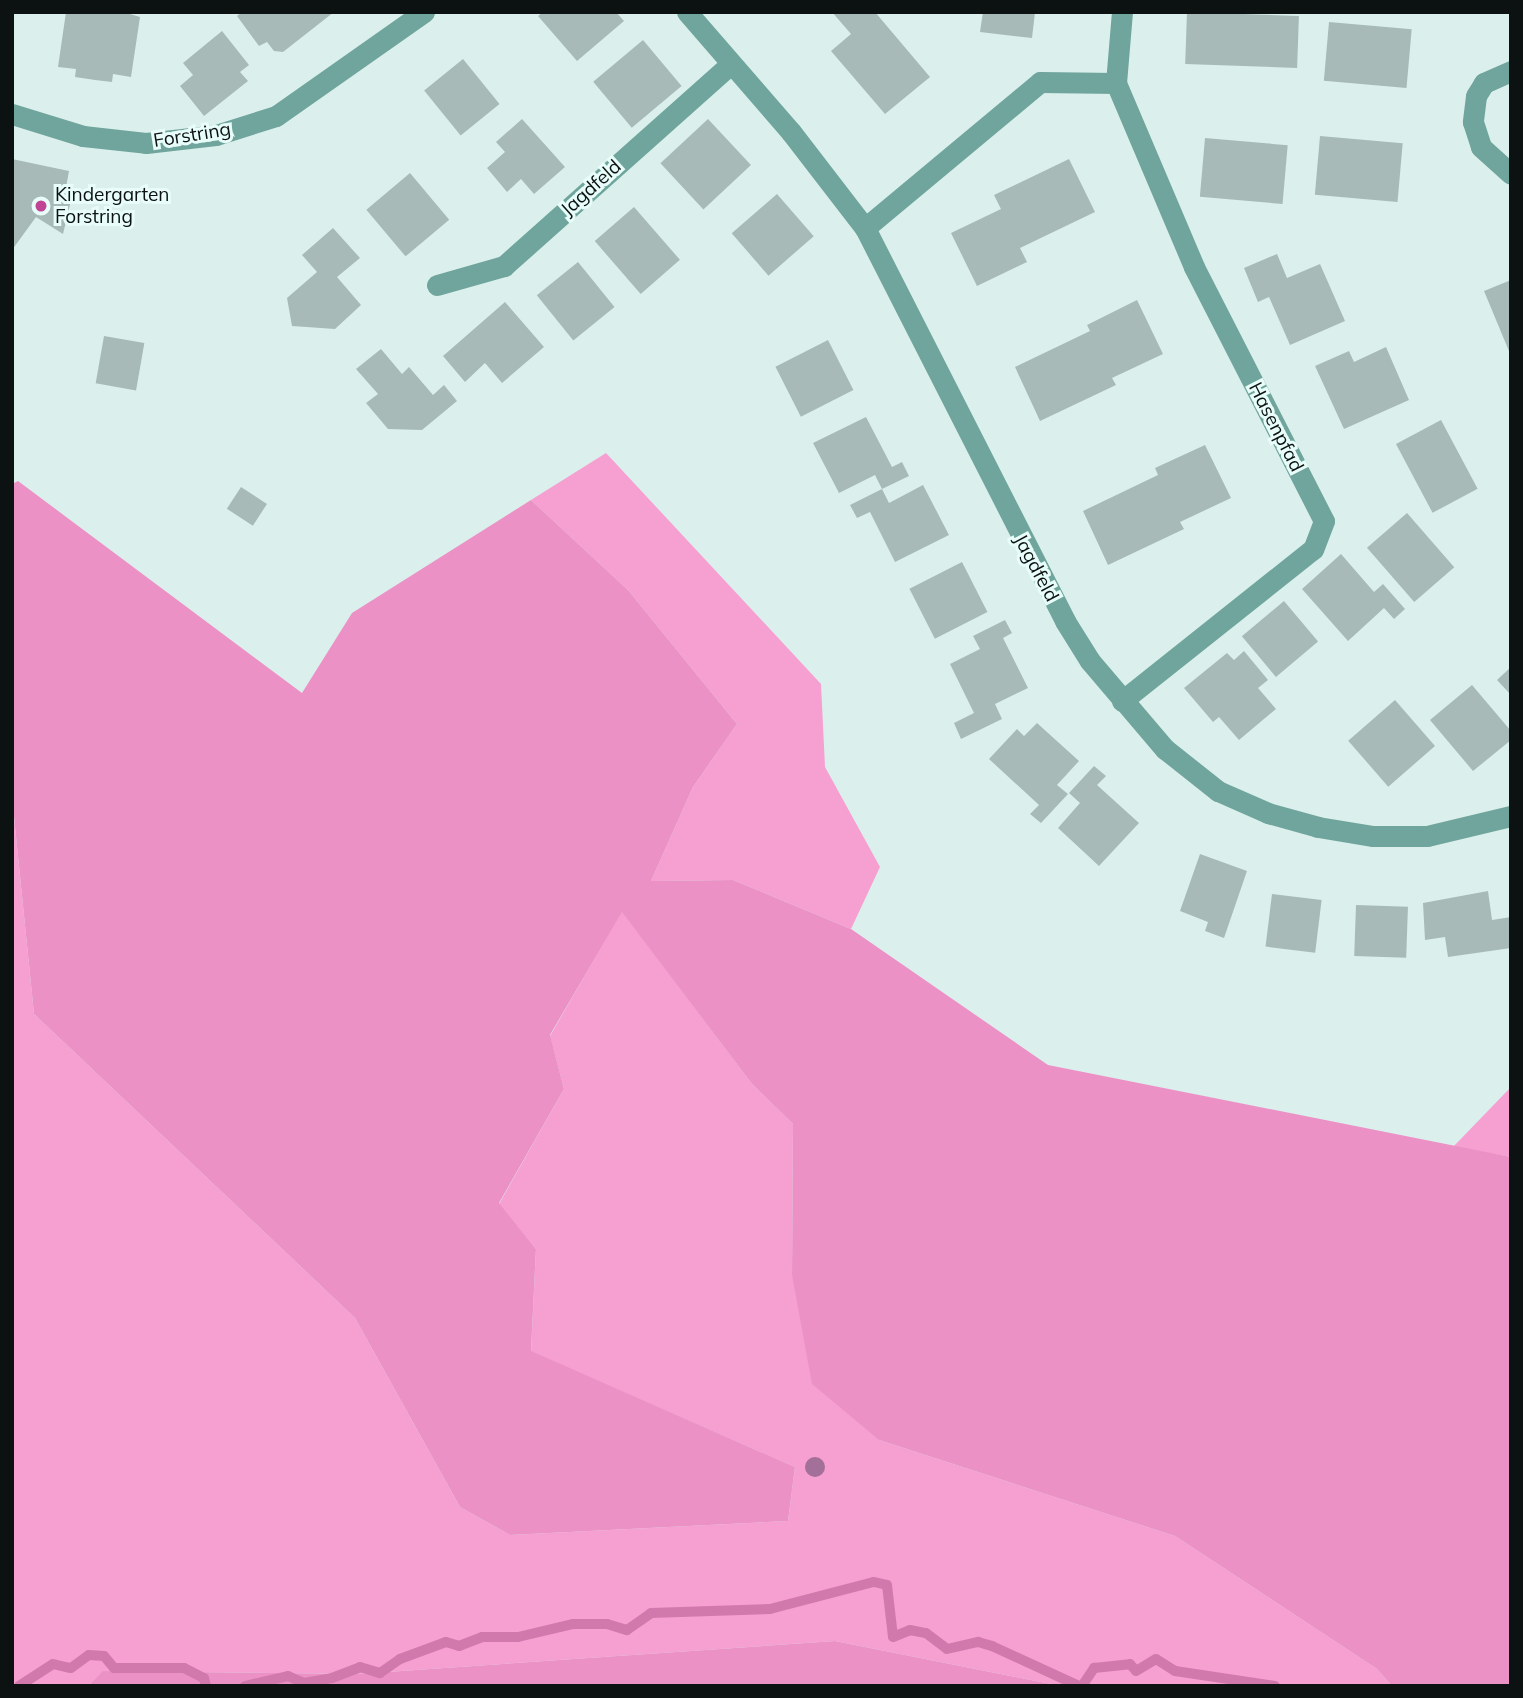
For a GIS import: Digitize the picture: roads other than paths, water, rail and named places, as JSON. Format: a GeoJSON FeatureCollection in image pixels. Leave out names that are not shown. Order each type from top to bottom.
{"type":"FeatureCollection","features":[{"type":"Feature","properties":{"kind":"street","name":"Forstring"},"geometry":{"type":"LineString","coordinates":[[12,114],[83,136],[146,143],[216,135],[276,116],[424,12]]}},
{"type":"Feature","properties":{"kind":"street","name":"Jagdfeld"},"geometry":{"type":"LineString","coordinates":[[687,12],[791,132],[864,228],[1033,564],[1090,661],[1165,749],[1218,790],[1268,813],[1373,836],[1427,836],[1472,829],[1511,816]]}},
{"type":"Feature","properties":{"kind":"street","name":"Hasenpfad"},"geometry":{"type":"LineString","coordinates":[[1122,12],[1116,83],[1194,267],[1324,521],[1313,549],[1122,701]]}},
{"type":"Feature","properties":{"kind":"street","name":"Jagdfeld"},"geometry":{"type":"LineString","coordinates":[[437,285],[504,266],[730,64]]}},
{"type":"Feature","properties":{"kind":"street"},"geometry":{"type":"LineString","coordinates":[[1511,71],[1484,83],[1476,96],[1473,122],[1481,147],[1511,174]]}},
{"type":"Feature","properties":{"kind":"street"},"geometry":{"type":"LineString","coordinates":[[864,228],[1040,82],[1116,83]]}},
{"type":"Feature","properties":{"kind":"waterway"},"geometry":{"type":"LineString","coordinates":[[245,1686],[288,1676],[304,1683],[332,1678],[360,1667],[380,1673],[400,1659],[446,1642],[459,1646],[482,1637],[518,1637],[573,1624],[607,1624],[627,1630],[651,1613],[770,1609],[874,1582],[887,1585],[893,1637],[910,1630],[926,1633],[947,1649],[978,1642],[1079,1686]]}},
{"type":"Feature","properties":{"kind":"waterway"},"geometry":{"type":"LineString","coordinates":[[19,1686],[53,1664],[71,1668],[89,1655],[104,1656],[114,1668],[184,1668],[204,1678],[206,1686]]}},
{"type":"Feature","properties":{"kind":"waterway"},"geometry":{"type":"LineString","coordinates":[[1082,1686],[1094,1668],[1130,1664],[1136,1671],[1156,1659],[1175,1671],[1275,1686]]}},
{"type":"Feature","properties":{"kind":"place","name":"Kindergarten Forstring"},"geometry":{"type":"Point","coordinates":[41,206]}}]}
